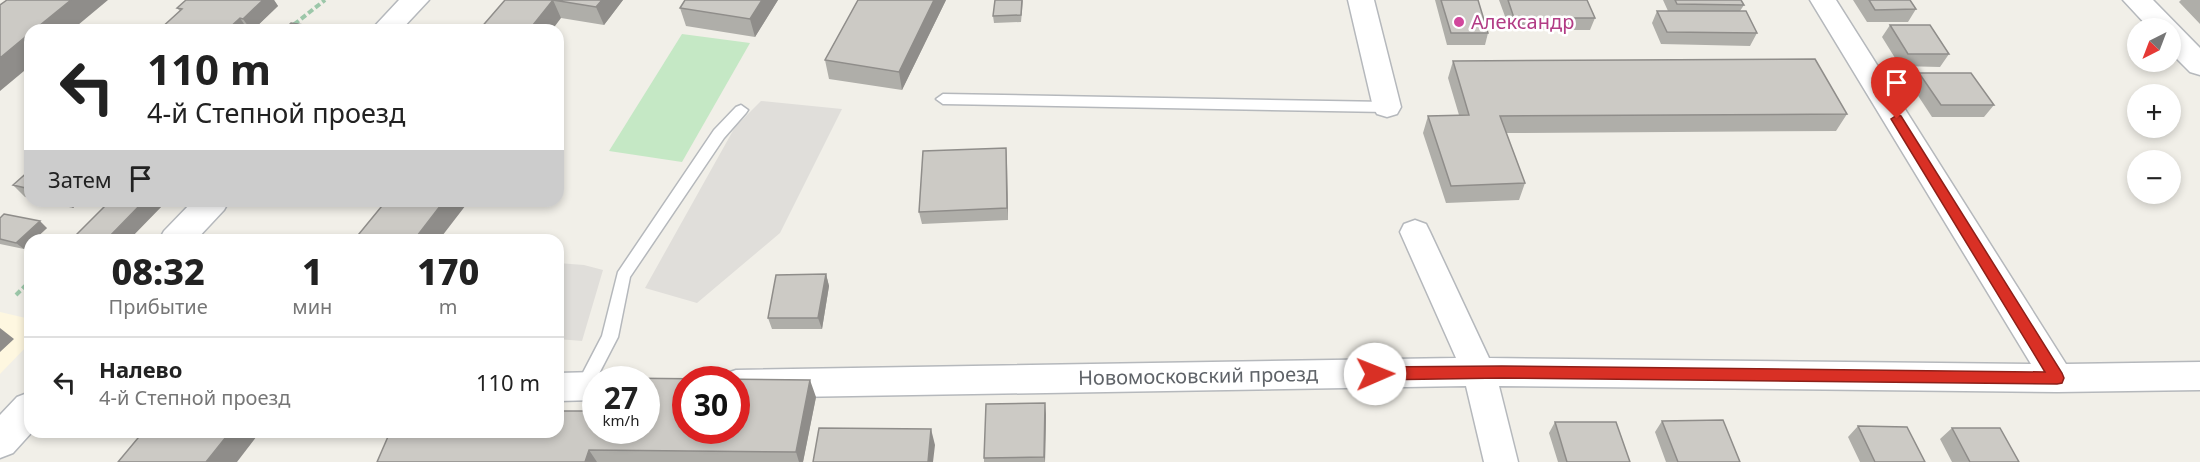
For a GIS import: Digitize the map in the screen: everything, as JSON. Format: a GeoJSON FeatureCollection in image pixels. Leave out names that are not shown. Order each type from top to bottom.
{"type":"FeatureCollection","features":[{"type":"Feature","properties":{"kind":"street"},"geometry":{"type":"LineString","coordinates":[[391,24],[415,0]]}},
{"type":"Feature","properties":{"kind":"street"},"geometry":{"type":"LineString","coordinates":[[1361,0],[1387,107]]}},
{"type":"Feature","properties":{"kind":"street"},"geometry":{"type":"LineString","coordinates":[[1823,0],[2057,378]]}},
{"type":"Feature","properties":{"kind":"street"},"geometry":{"type":"LineString","coordinates":[[2137,0],[2155,18]]}},
{"type":"Feature","properties":{"kind":"street"},"geometry":{"type":"LineString","coordinates":[[2181,45],[2200,65]]}},
{"type":"Feature","properties":{"kind":"street"},"geometry":{"type":"LineString","coordinates":[[182,234],[207,207]]}},
{"type":"Feature","properties":{"kind":"street"},"geometry":{"type":"LineString","coordinates":[[1415,232],[1479,372],[1501,462]]}},
{"type":"Feature","properties":{"kind":"street","name":"Новомосковский проезд"},"geometry":{"type":"LineString","coordinates":[[750,384],[1479,372],[2057,378],[2200,376]]}},
{"type":"Feature","properties":{"kind":"street"},"geometry":{"type":"LineString","coordinates":[[0,441],[24,415]]}},
{"type":"Feature","properties":{"kind":"lane"},"geometry":{"type":"LineString","coordinates":[[943,99],[1387,107]]}},
{"type":"Feature","properties":{"kind":"lane"},"geometry":{"type":"LineString","coordinates":[[579,386],[610,337],[623,276],[719,134],[741,110]]}},
{"type":"Feature","properties":{"kind":"path"},"geometry":{"type":"LineString","coordinates":[[295,24],[326,0]]}},
{"type":"Feature","properties":{"kind":"path"},"geometry":{"type":"LineString","coordinates":[[16,295],[24,287]]}},
{"type":"Feature","properties":{"kind":"shaded area"},"geometry":{"type":"Polygon","coordinates":[[[761,101],[842,109],[780,233],[697,303],[645,288],[735,127],[761,101]]]}},
{"type":"Feature","properties":{"kind":"shaded area"},"geometry":{"type":"Polygon","coordinates":[[[564,263],[603,270],[582,341],[564,340],[564,263]]]}},
{"type":"Feature","properties":{"kind":"shaded area"},"geometry":{"type":"Polygon","coordinates":[[[0,312],[24,318],[24,349],[0,374],[0,312]]]}},
{"type":"Feature","properties":{"kind":"green space"},"geometry":{"type":"Polygon","coordinates":[[[682,34],[750,43],[682,162],[609,151],[682,34]]]}},
{"type":"Feature","properties":{"kind":"building"},"geometry":{"type":"Polygon","coordinates":[[[7,0],[71,0],[41,24],[24,24],[24,38],[0,58],[0,5],[7,0]]]}},
{"type":"Feature","properties":{"kind":"building"},"geometry":{"type":"Polygon","coordinates":[[[186,0],[263,0],[243,19],[240,18],[234,24],[166,24],[182,9],[177,8],[186,0]]]}},
{"type":"Feature","properties":{"kind":"building"},"geometry":{"type":"Polygon","coordinates":[[[505,0],[553,0],[534,24],[484,24],[505,0]]]}},
{"type":"Feature","properties":{"kind":"building"},"geometry":{"type":"Polygon","coordinates":[[[553,0],[602,0],[596,7],[553,0]]]}},
{"type":"Feature","properties":{"kind":"building"},"geometry":{"type":"Polygon","coordinates":[[[685,0],[762,0],[750,19],[680,8],[685,0]]]}},
{"type":"Feature","properties":{"kind":"building"},"geometry":{"type":"Polygon","coordinates":[[[858,0],[934,0],[899,72],[825,60],[858,0]]]}},
{"type":"Feature","properties":{"kind":"building"},"geometry":{"type":"Polygon","coordinates":[[[995,0],[1022,0],[1021,15],[993,16],[995,0]]]}},
{"type":"Feature","properties":{"kind":"building"},"geometry":{"type":"Polygon","coordinates":[[[1441,0],[1478,0],[1488,33],[1451,33],[1441,0]]]}},
{"type":"Feature","properties":{"kind":"building"},"geometry":{"type":"Polygon","coordinates":[[[1508,0],[1587,0],[1595,18],[1514,18],[1508,0]]]}},
{"type":"Feature","properties":{"kind":"building"},"geometry":{"type":"Polygon","coordinates":[[[1675,0],[1741,0],[1744,5],[1677,4],[1675,0]]]}},
{"type":"Feature","properties":{"kind":"building"},"geometry":{"type":"Polygon","coordinates":[[[1869,0],[1910,0],[1916,9],[1875,10],[1869,0]]]}},
{"type":"Feature","properties":{"kind":"building"},"geometry":{"type":"Polygon","coordinates":[[[1657,11],[1746,11],[1757,33],[1667,32],[1657,11]]]}},
{"type":"Feature","properties":{"kind":"building"},"geometry":{"type":"Polygon","coordinates":[[[1890,25],[1930,25],[1949,54],[1908,54],[1890,25]]]}},
{"type":"Feature","properties":{"kind":"building"},"geometry":{"type":"Polygon","coordinates":[[[1815,59],[1847,114],[1500,116],[1525,183],[1451,186],[1428,116],[1469,115],[1453,61],[1815,59]]]}},
{"type":"Feature","properties":{"kind":"building"},"geometry":{"type":"Polygon","coordinates":[[[1919,73],[1971,73],[1994,105],[1941,105],[1919,73]]]}},
{"type":"Feature","properties":{"kind":"building"},"geometry":{"type":"Polygon","coordinates":[[[1006,148],[1007,208],[919,212],[923,151],[1006,148]]]}},
{"type":"Feature","properties":{"kind":"building"},"geometry":{"type":"Polygon","coordinates":[[[24,175],[24,188],[13,185],[24,175]]]}},
{"type":"Feature","properties":{"kind":"building"},"geometry":{"type":"Polygon","coordinates":[[[104,207],[138,207],[112,234],[77,234],[104,207]]]}},
{"type":"Feature","properties":{"kind":"building"},"geometry":{"type":"Polygon","coordinates":[[[381,207],[439,207],[419,234],[359,234],[381,207]]]}},
{"type":"Feature","properties":{"kind":"building"},"geometry":{"type":"Polygon","coordinates":[[[4,214],[40,221],[16,243],[0,239],[0,218],[4,214]]]}},
{"type":"Feature","properties":{"kind":"building"},"geometry":{"type":"Polygon","coordinates":[[[826,274],[818,318],[768,318],[776,275],[826,274]]]}},
{"type":"Feature","properties":{"kind":"building"},"geometry":{"type":"Polygon","coordinates":[[[660,378],[672,379],[672,444],[750,444],[750,379],[810,380],[796,452],[589,450],[585,462],[377,462],[387,438],[564,438],[564,411],[582,411],[582,444],[660,444],[660,378]]]}},
{"type":"Feature","properties":{"kind":"building"},"geometry":{"type":"Polygon","coordinates":[[[1045,403],[1044,457],[984,458],[986,404],[1045,403]]]}},
{"type":"Feature","properties":{"kind":"building"},"geometry":{"type":"Polygon","coordinates":[[[1723,420],[1740,462],[1678,462],[1662,421],[1723,420]]]}},
{"type":"Feature","properties":{"kind":"building"},"geometry":{"type":"Polygon","coordinates":[[[1555,422],[1616,422],[1630,462],[1567,462],[1555,422]]]}},
{"type":"Feature","properties":{"kind":"building"},"geometry":{"type":"Polygon","coordinates":[[[1858,426],[1907,427],[1925,462],[1875,462],[1858,426]]]}},
{"type":"Feature","properties":{"kind":"building"},"geometry":{"type":"Polygon","coordinates":[[[819,428],[931,429],[928,462],[813,462],[819,428]]]}},
{"type":"Feature","properties":{"kind":"building"},"geometry":{"type":"Polygon","coordinates":[[[1952,428],[2000,428],[2019,462],[1970,462],[1952,428]]]}},
{"type":"Feature","properties":{"kind":"building"},"geometry":{"type":"Polygon","coordinates":[[[138,438],[225,438],[206,462],[118,462],[138,438]]]}},
{"type":"Feature","properties":{"kind":"place","name":"Александр"},"geometry":{"type":"Point","coordinates":[1459,22]}},
{"type":"Feature","properties":{"kind":"route"},"geometry":{"type":"LineString","coordinates":[[1375,374],[1502,372],[2057,378],[1897,119]]}}]}
